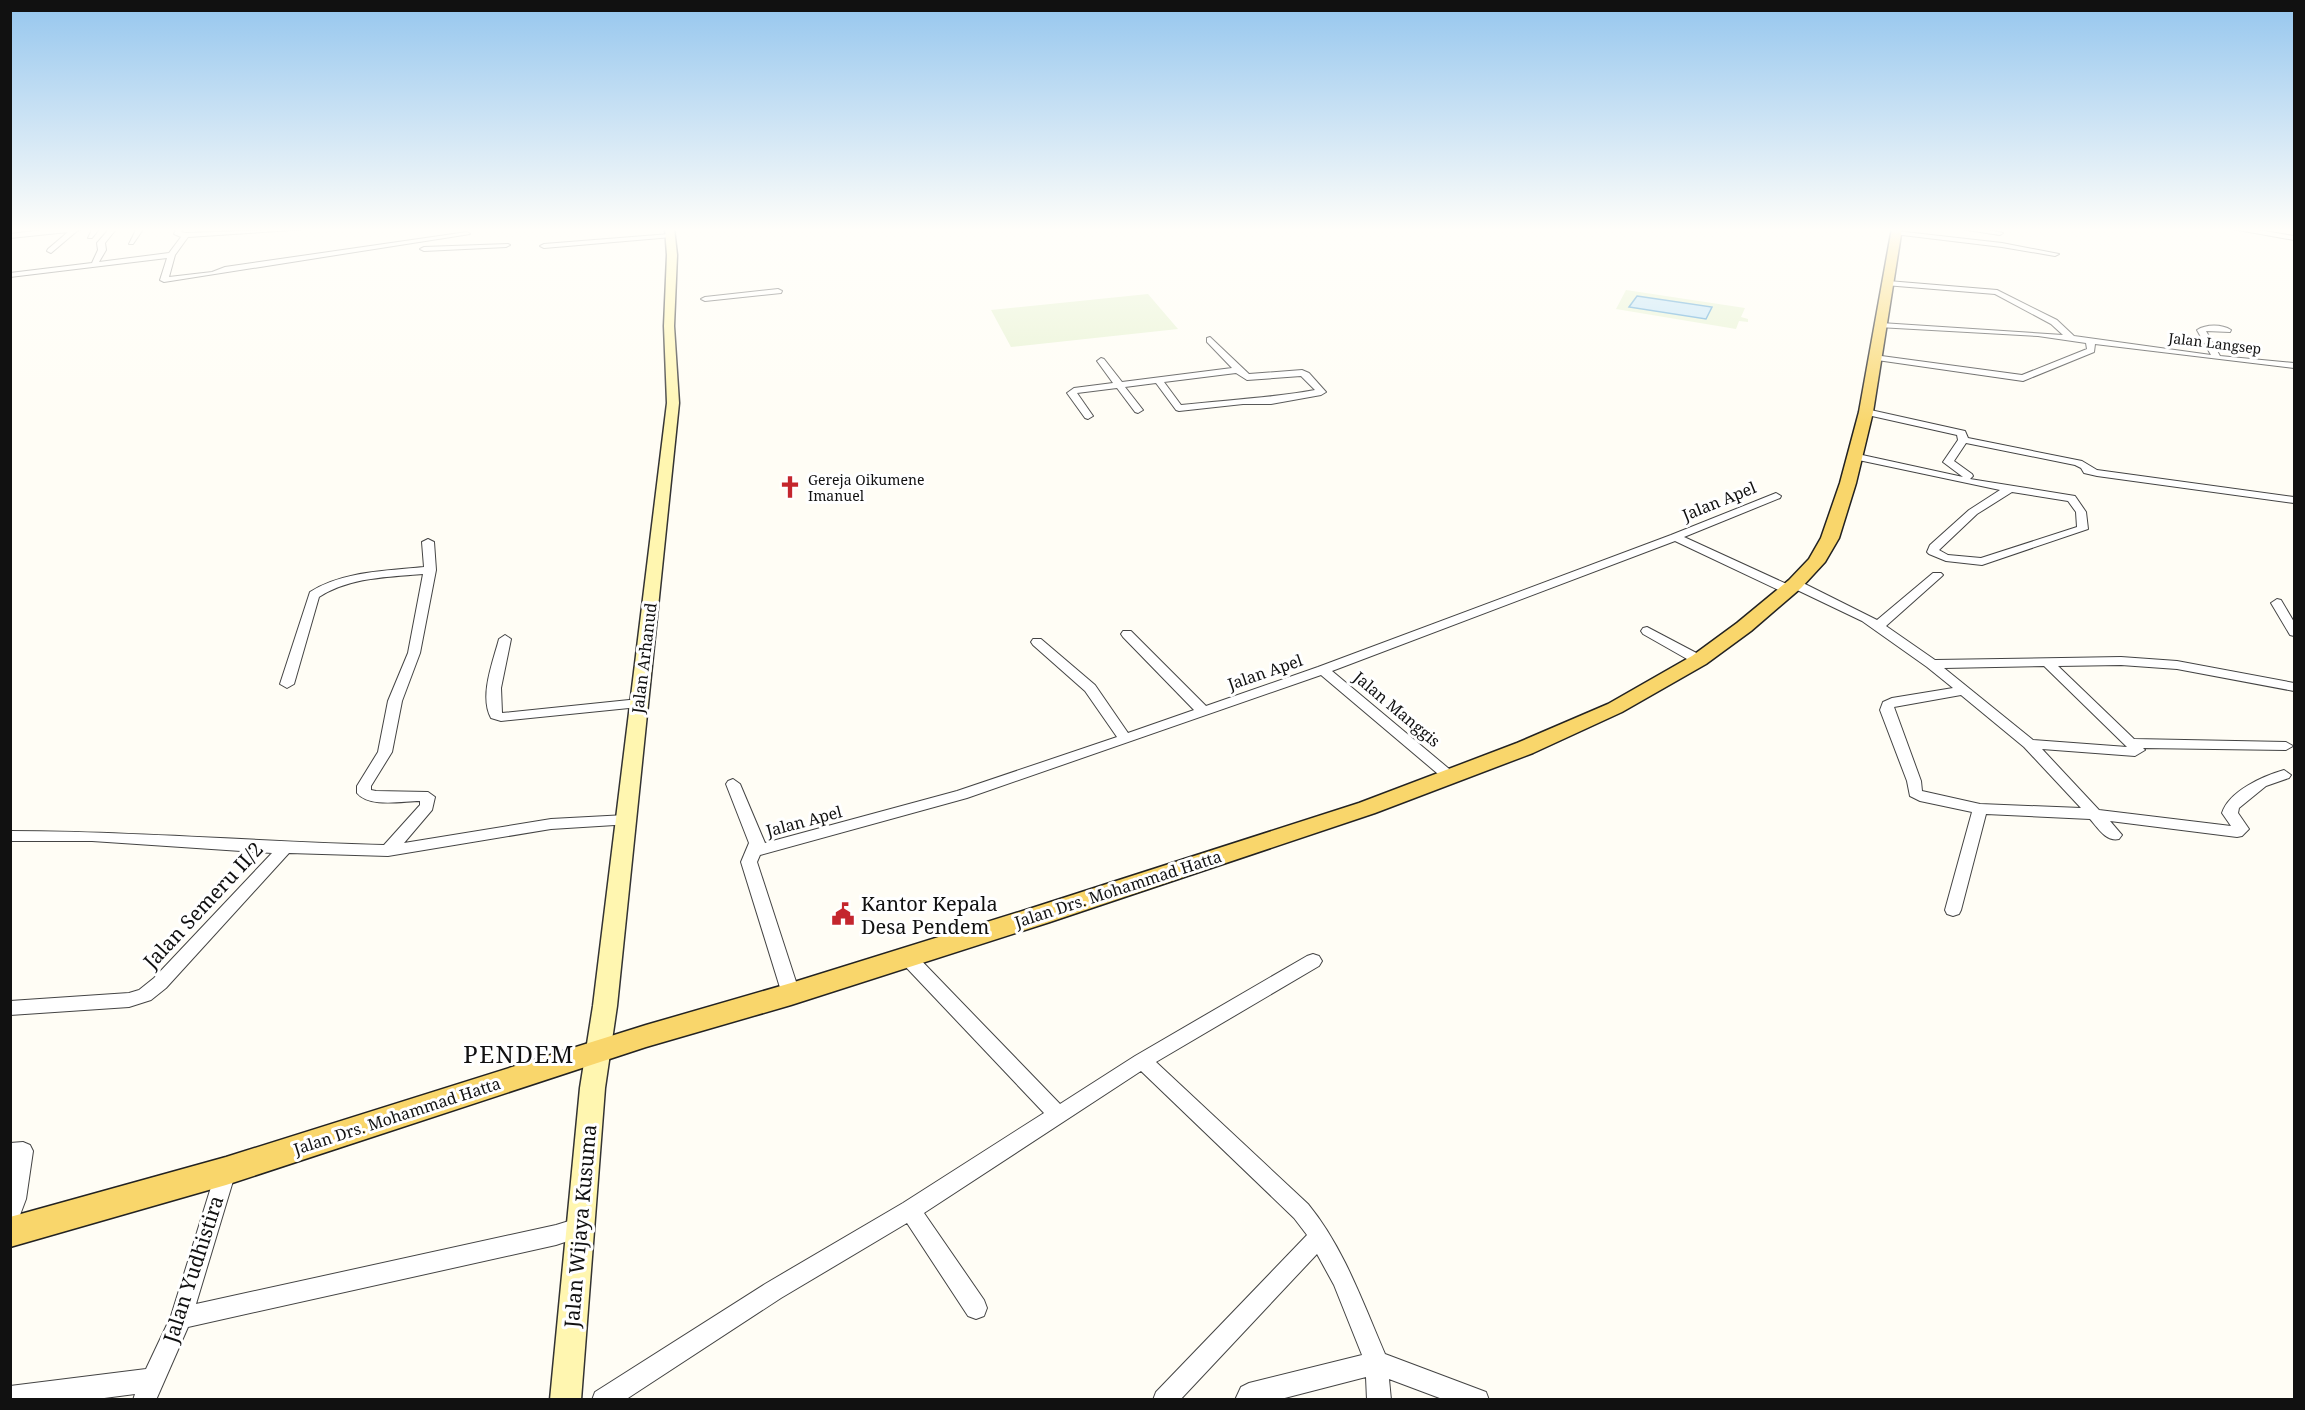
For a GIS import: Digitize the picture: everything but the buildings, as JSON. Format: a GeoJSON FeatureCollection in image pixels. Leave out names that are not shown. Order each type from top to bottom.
{"type":"FeatureCollection","features":[{"type":"Feature","properties":{"kind":"main road","name":"Jalan Drs. Mohammad Hatta"},"geometry":{"type":"LineString","coordinates":[[10,1232],[226,1171],[595,1053],[908,958],[1367,808],[1525,748],[1589,720],[1654,687],[1699,660],[1792,587],[1815,562],[1830,538],[1848,483],[1866,412],[1886,294]]}},
{"type":"Feature","properties":{"kind":"street","name":"Jalan Arhanud"},"geometry":{"type":"LineString","coordinates":[[595,1053],[605,1006],[673,403],[669,326],[670,294]]}},
{"type":"Feature","properties":{"kind":"street"},"geometry":{"type":"LineString","coordinates":[[705,299],[752,294]]}},
{"type":"Feature","properties":{"kind":"street"},"geometry":{"type":"LineString","coordinates":[[1999,294],[2054,322],[2071,338]]}},
{"type":"Feature","properties":{"kind":"street","name":"Jalan Langsep"},"geometry":{"type":"LineString","coordinates":[[1881,325],[2016,332],[2295,366]]}},
{"type":"Feature","properties":{"kind":"street"},"geometry":{"type":"LineString","coordinates":[[2217,358],[2201,330],[2211,328],[2227,330]]}},
{"type":"Feature","properties":{"kind":"street"},"geometry":{"type":"LineString","coordinates":[[1158,380],[1179,408],[1243,400],[1271,401],[1321,392],[1302,373],[1248,377],[1238,370],[1210,340]]}},
{"type":"Feature","properties":{"kind":"street"},"geometry":{"type":"LineString","coordinates":[[1876,357],[2023,378],[2091,350],[2090,340]]}},
{"type":"Feature","properties":{"kind":"street"},"geometry":{"type":"LineString","coordinates":[[1101,361],[1138,410]]}},
{"type":"Feature","properties":{"kind":"street"},"geometry":{"type":"LineString","coordinates":[[1088,416],[1072,393],[1074,391],[1238,370]]}},
{"type":"Feature","properties":{"kind":"street"},"geometry":{"type":"LineString","coordinates":[[1866,412],[1962,433],[1963,440],[1948,462],[1972,480]]}},
{"type":"Feature","properties":{"kind":"street"},"geometry":{"type":"LineString","coordinates":[[1963,440],[2078,463],[2088,471],[2097,473],[2295,500]]}},
{"type":"Feature","properties":{"kind":"street"},"geometry":{"type":"LineString","coordinates":[[1853,456],[1996,487],[2009,489],[2074,499],[2080,508],[2082,529],[1982,562],[1946,558],[1933,552],[1934,547],[1973,512],[2009,489]]}},
{"type":"Feature","properties":{"kind":"street","name":"Jalan Apel"},"geometry":{"type":"LineString","coordinates":[[756,851],[962,795],[1323,670],[1675,537],[1776,496]]}},
{"type":"Feature","properties":{"kind":"street"},"geometry":{"type":"LineString","coordinates":[[1675,537],[1874,623],[1932,664],[2029,744],[2114,835]]}},
{"type":"Feature","properties":{"kind":"street"},"geometry":{"type":"LineString","coordinates":[[388,851],[427,806],[428,797],[400,795],[376,798],[364,793],[364,786],[385,752],[395,701],[414,653],[430,570],[428,542]]}},
{"type":"Feature","properties":{"kind":"street"},"geometry":{"type":"LineString","coordinates":[[287,684],[314,595],[322,588],[340,583],[430,570]]}},
{"type":"Feature","properties":{"kind":"street"},"geometry":{"type":"LineString","coordinates":[[1874,623],[1937,575]]}},
{"type":"Feature","properties":{"kind":"street"},"geometry":{"type":"LineString","coordinates":[[2277,603],[2295,632]]}},
{"type":"Feature","properties":{"kind":"street"},"geometry":{"type":"LineString","coordinates":[[1647,631],[1699,660]]}},
{"type":"Feature","properties":{"kind":"street"},"geometry":{"type":"LineString","coordinates":[[1127,634],[1203,711]]}},
{"type":"Feature","properties":{"kind":"street"},"geometry":{"type":"LineString","coordinates":[[505,639],[495,687],[494,710],[496,715],[501,717],[639,703]]}},
{"type":"Feature","properties":{"kind":"street"},"geometry":{"type":"LineString","coordinates":[[1037,642],[1090,688],[1125,738]]}},
{"type":"Feature","properties":{"kind":"street"},"geometry":{"type":"LineString","coordinates":[[1932,664],[2121,661],[2177,665],[2295,687]]}},
{"type":"Feature","properties":{"kind":"street"},"geometry":{"type":"LineString","coordinates":[[2029,744],[2138,751],[2134,743],[2046,662]]}},
{"type":"Feature","properties":{"kind":"street","name":"Jalan Manggis"},"geometry":{"type":"LineString","coordinates":[[1323,670],[1449,776]]}},
{"type":"Feature","properties":{"kind":"street"},"geometry":{"type":"LineString","coordinates":[[1965,690],[1897,701],[1888,705],[1887,710],[1914,781],[1915,793],[1925,798],[1980,809],[2094,814],[2237,832],[2241,829],[2230,813],[2232,806],[2260,783],[2284,775]]}},
{"type":"Feature","properties":{"kind":"street"},"geometry":{"type":"LineString","coordinates":[[2134,743],[2286,746]]}},
{"type":"Feature","properties":{"kind":"street"},"geometry":{"type":"LineString","coordinates":[[734,784],[758,843],[749,862],[791,994]]}},
{"type":"Feature","properties":{"kind":"street"},"geometry":{"type":"LineString","coordinates":[[1953,910],[1980,809]]}},
{"type":"Feature","properties":{"kind":"street"},"geometry":{"type":"LineString","coordinates":[[10,836],[92,836],[285,848],[388,851],[551,824],[626,820]]}},
{"type":"Feature","properties":{"kind":"street","name":"Jalan Semeru II/2"},"geometry":{"type":"LineString","coordinates":[[10,1008],[129,1000],[145,995],[160,983],[285,848]]}},
{"type":"Feature","properties":{"kind":"street"},"geometry":{"type":"LineString","coordinates":[[908,958],[1059,1116]]}},
{"type":"Feature","properties":{"kind":"street"},"geometry":{"type":"LineString","coordinates":[[603,1400],[773,1291],[910,1210],[1142,1061],[1313,961]]}},
{"type":"Feature","properties":{"kind":"street","name":"Jalan Wijaya Kusuma"},"geometry":{"type":"LineString","coordinates":[[565,1400],[582,1227],[595,1053]]}},
{"type":"Feature","properties":{"kind":"street"},"geometry":{"type":"LineString","coordinates":[[1142,1061],[1311,1225],[1342,1279],[1377,1363],[1379,1400]]}},
{"type":"Feature","properties":{"kind":"street"},"geometry":{"type":"LineString","coordinates":[[10,1152],[22,1151],[16,1198],[10,1216]]}},
{"type":"Feature","properties":{"kind":"street","name":"Jalan Yudhistira"},"geometry":{"type":"LineString","coordinates":[[148,1390],[181,1318],[226,1171]]}},
{"type":"Feature","properties":{"kind":"street"},"geometry":{"type":"LineString","coordinates":[[910,1210],[976,1308]]}},
{"type":"Feature","properties":{"kind":"street"},"geometry":{"type":"LineString","coordinates":[[1164,1400],[1311,1225]]}},
{"type":"Feature","properties":{"kind":"street"},"geometry":{"type":"LineString","coordinates":[[181,1318],[544,1238],[582,1227]]}},
{"type":"Feature","properties":{"kind":"street"},"geometry":{"type":"LineString","coordinates":[[1246,1400],[1249,1395],[1377,1363],[1479,1400]]}},
{"type":"Feature","properties":{"kind":"street"},"geometry":{"type":"LineString","coordinates":[[10,1398],[148,1390]]}},
{"type":"Feature","properties":{"kind":"green space"},"geometry":{"type":"Polygon","coordinates":[[[1148,294],[1178,329],[1011,347],[991,310],[1148,294]]]}},
{"type":"Feature","properties":{"kind":"green space"},"geometry":{"type":"Polygon","coordinates":[[[1624,294],[1651,294],[1745,308],[1741,317],[1748,319],[1748,322],[1739,321],[1736,329],[1616,309],[1624,294]]]}},
{"type":"Feature","properties":{"kind":"water"},"geometry":{"type":"Polygon","coordinates":[[[1637,296],[1712,307],[1706,319],[1629,307],[1637,296]]]}},
{"type":"Feature","properties":{"kind":"place","name":"Gereja Oikumene Imanuel"},"geometry":{"type":"Point","coordinates":[790,487]}},
{"type":"Feature","properties":{"kind":"place","name":"Kantor Kepala Desa Pendem"},"geometry":{"type":"Point","coordinates":[843,914]}},
{"type":"Feature","properties":{"kind":"district","name":"PENDEM"},"geometry":{"type":"Point","coordinates":[519,1053]}}]}
